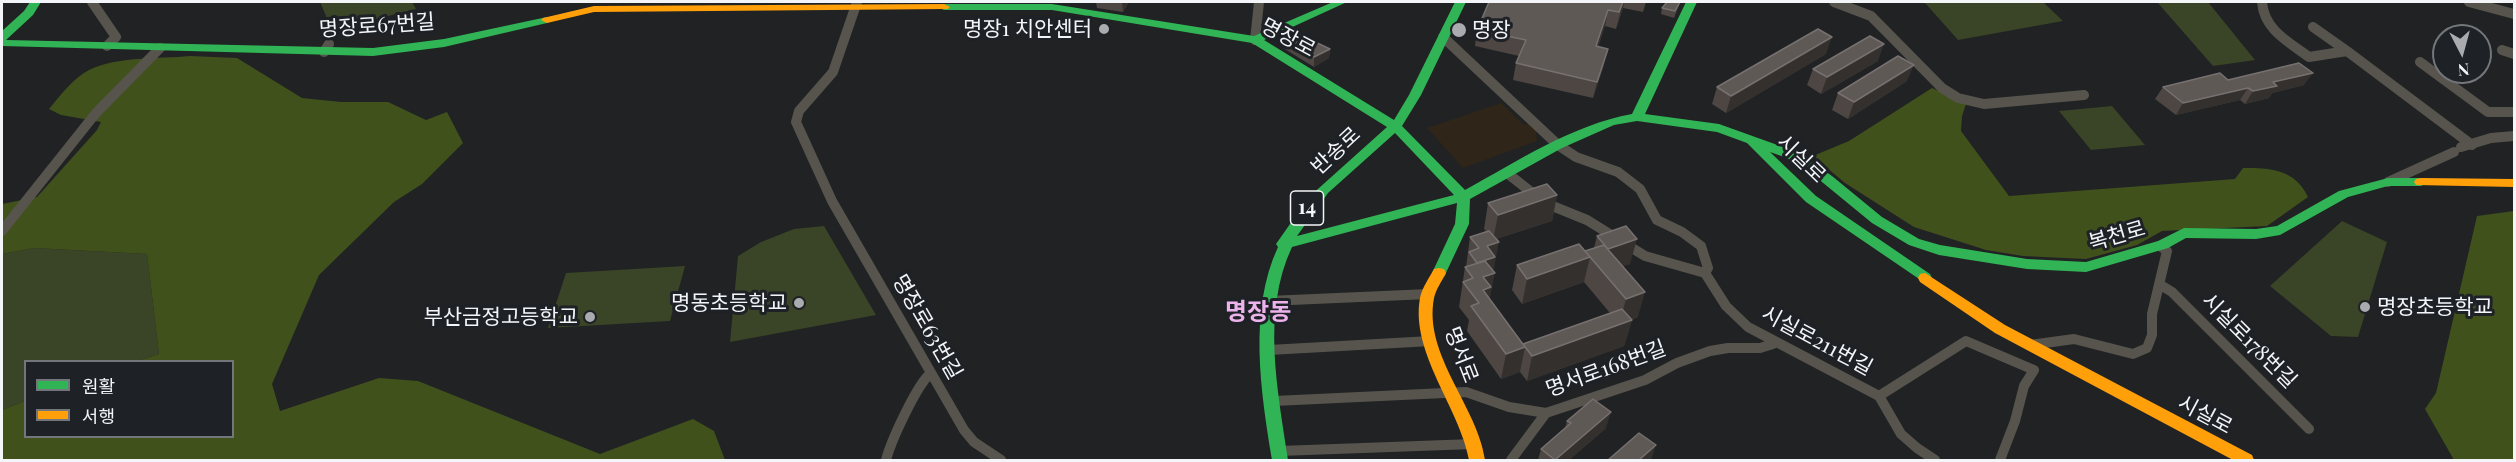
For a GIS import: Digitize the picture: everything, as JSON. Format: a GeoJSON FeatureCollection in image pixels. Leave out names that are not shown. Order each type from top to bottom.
{"type":"FeatureCollection","features":[{"type":"Feature","properties":{"kind":"main road"},"geometry":{"type":"LineString","coordinates":[[2,37],[29,13],[35,2]]}},
{"type":"Feature","properties":{"kind":"main road"},"geometry":{"type":"LineString","coordinates":[[1255,40],[1341,2]]}},
{"type":"Feature","properties":{"kind":"main road","name":"반송로"},"geometry":{"type":"LineString","coordinates":[[1280,456],[1269,350],[1268,301],[1272,274],[1283,244],[1305,210],[1317,197],[1395,126],[1408,109],[1461,2]]}},
{"type":"Feature","properties":{"kind":"main road"},"geometry":{"type":"LineString","coordinates":[[1637,117],[1691,2]]}},
{"type":"Feature","properties":{"kind":"main road","name":"명장로"},"geometry":{"type":"LineString","coordinates":[[590,5],[1053,4],[1255,40],[1395,126],[1464,197]]}},
{"type":"Feature","properties":{"kind":"main road","name":"명장로67번길"},"geometry":{"type":"LineString","coordinates":[[2,43],[160,48],[326,48],[373,52],[444,43],[590,5]]}},
{"type":"Feature","properties":{"kind":"main road","name":"시실로"},"geometry":{"type":"LineString","coordinates":[[1283,244],[1464,197],[1558,145],[1611,122],[1637,117],[1719,128],[1751,140],[1811,199],[2000,329],[2244,460]]}},
{"type":"Feature","properties":{"kind":"main road","name":"복천로"},"geometry":{"type":"LineString","coordinates":[[1751,140],[1792,155],[1894,232],[1914,242],[1939,250],[2027,264],[2086,267],[2160,246],[2184,233],[2256,234],[2280,230],[2344,194],[2388,182],[2514,183]]}},
{"type":"Feature","properties":{"kind":"main road","name":"명서로"},"geometry":{"type":"LineString","coordinates":[[1464,197],[1462,224],[1429,294],[1426,322],[1431,341],[1474,444],[1477,460]]}},
{"type":"Feature","properties":{"kind":"street"},"geometry":{"type":"LineString","coordinates":[[92,2],[117,37],[107,46]]}},
{"type":"Feature","properties":{"kind":"street"},"geometry":{"type":"LineString","coordinates":[[1255,40],[1259,2]]}},
{"type":"Feature","properties":{"kind":"street"},"geometry":{"type":"LineString","coordinates":[[1834,2],[1871,16],[1942,88],[1958,98],[1984,104],[2084,95]]}},
{"type":"Feature","properties":{"kind":"street"},"geometry":{"type":"LineString","coordinates":[[2262,2],[2261,12],[2267,23],[2309,57],[2347,51]]}},
{"type":"Feature","properties":{"kind":"street"},"geometry":{"type":"LineString","coordinates":[[2469,2],[2514,14]]}},
{"type":"Feature","properties":{"kind":"street"},"geometry":{"type":"LineString","coordinates":[[2495,2],[2514,14]]}},
{"type":"Feature","properties":{"kind":"street","name":"명장로63번길"},"geometry":{"type":"LineString","coordinates":[[856,5],[833,72],[799,111],[796,122],[832,201],[964,430],[974,442],[1001,460]]}},
{"type":"Feature","properties":{"kind":"street"},"geometry":{"type":"LineString","coordinates":[[2313,27],[2347,51],[2462,148]]}},
{"type":"Feature","properties":{"kind":"street"},"geometry":{"type":"LineString","coordinates":[[1443,37],[1558,145]]}},
{"type":"Feature","properties":{"kind":"street"},"geometry":{"type":"LineString","coordinates":[[2,231],[62,151],[102,105],[160,48]]}},
{"type":"Feature","properties":{"kind":"street"},"geometry":{"type":"LineString","coordinates":[[2502,50],[2514,54]]}},
{"type":"Feature","properties":{"kind":"street"},"geometry":{"type":"LineString","coordinates":[[2420,62],[2488,112],[2514,112]]}},
{"type":"Feature","properties":{"kind":"street"},"geometry":{"type":"LineString","coordinates":[[2388,182],[2462,148],[2491,138],[2514,136]]}},
{"type":"Feature","properties":{"kind":"street","name":"시실로211번길"},"geometry":{"type":"LineString","coordinates":[[1558,145],[1576,157],[1618,171],[1640,189],[1657,220],[1682,232],[1701,246],[1708,268],[1705,273],[1726,308],[1747,327],[1773,344],[1811,360],[1879,396],[1886,404],[1896,427],[1911,446],[1935,460]]}},
{"type":"Feature","properties":{"kind":"street"},"geometry":{"type":"LineString","coordinates":[[1507,174],[1545,203],[1587,220],[1645,256],[1705,273]]}},
{"type":"Feature","properties":{"kind":"street"},"geometry":{"type":"LineString","coordinates":[[2030,345],[2074,339],[2133,354],[2147,348],[2152,335],[2152,314],[2167,250],[2160,246]]}},
{"type":"Feature","properties":{"kind":"street","name":"시실로178번길"},"geometry":{"type":"LineString","coordinates":[[2158,284],[2172,292],[2309,429]]}},
{"type":"Feature","properties":{"kind":"street"},"geometry":{"type":"LineString","coordinates":[[1268,301],[1429,294]]}},
{"type":"Feature","properties":{"kind":"street"},"geometry":{"type":"LineString","coordinates":[[1269,350],[1431,341]]}},
{"type":"Feature","properties":{"kind":"street"},"geometry":{"type":"LineString","coordinates":[[1879,396],[1966,341],[2034,370],[2028,376],[2021,394],[2017,416],[2000,460]]}},
{"type":"Feature","properties":{"kind":"street","name":"명서로168번길"},"geometry":{"type":"LineString","coordinates":[[1453,393],[1478,394],[1509,407],[1546,413],[1645,380],[1677,363],[1710,351],[1728,348],[1761,348],[1773,344]]}},
{"type":"Feature","properties":{"kind":"street"},"geometry":{"type":"LineString","coordinates":[[886,460],[892,439],[903,424],[922,380],[931,373]]}},
{"type":"Feature","properties":{"kind":"street"},"geometry":{"type":"LineString","coordinates":[[1274,401],[1453,393]]}},
{"type":"Feature","properties":{"kind":"street"},"geometry":{"type":"LineString","coordinates":[[1511,460],[1546,413]]}},
{"type":"Feature","properties":{"kind":"street","name":"반송로"},"geometry":{"type":"LineString","coordinates":[[1280,456],[1474,444]]}},
{"type":"Feature","properties":{"kind":"shaded area"},"geometry":{"type":"Polygon","coordinates":[[[1501,103],[1524,125],[1529,124],[1536,130],[1537,141],[1463,168],[1427,128],[1501,103]]]}},
{"type":"Feature","properties":{"kind":"green space"},"geometry":{"type":"Polygon","coordinates":[[[320,2],[412,2],[416,9],[332,30],[320,2]]]}},
{"type":"Feature","properties":{"kind":"green space"},"geometry":{"type":"Polygon","coordinates":[[[1921,2],[2043,2],[2063,21],[1958,40],[1926,4],[1921,2]]]}},
{"type":"Feature","properties":{"kind":"green space"},"geometry":{"type":"Polygon","coordinates":[[[2157,2],[2208,2],[2255,60],[2213,66],[2157,2]]]}},
{"type":"Feature","properties":{"kind":"green space"},"geometry":{"type":"Polygon","coordinates":[[[190,56],[237,58],[302,98],[341,102],[388,102],[426,120],[447,112],[463,143],[422,184],[394,202],[319,275],[272,384],[280,411],[379,378],[418,381],[600,454],[693,419],[714,431],[725,460],[2,460],[2,410],[24,401],[24,438],[234,438],[234,360],[140,360],[159,354],[147,254],[34,248],[2,254],[2,204],[37,197],[97,130],[101,122],[61,115],[49,109],[67,88],[89,70],[113,62],[190,56]]]}},
{"type":"Feature","properties":{"kind":"green space"},"geometry":{"type":"Polygon","coordinates":[[[1932,88],[1966,104],[1961,131],[2009,196],[2235,179],[2243,168],[2281,172],[2296,181],[2308,197],[2267,226],[2162,231],[2137,245],[2086,259],[2023,256],[1986,250],[1914,227],[1845,183],[1813,156],[1849,141],[1932,88]]]}},
{"type":"Feature","properties":{"kind":"green space"},"geometry":{"type":"Polygon","coordinates":[[[2112,106],[2145,145],[2091,150],[2059,111],[2112,106]]]}},
{"type":"Feature","properties":{"kind":"green space"},"geometry":{"type":"Polygon","coordinates":[[[2514,211],[2514,460],[2454,460],[2425,409],[2436,393],[2477,216],[2514,211]]]}},
{"type":"Feature","properties":{"kind":"green space"},"geometry":{"type":"Polygon","coordinates":[[[2342,221],[2387,242],[2358,337],[2331,336],[2270,286],[2342,221]]]}},
{"type":"Feature","properties":{"kind":"green space"},"geometry":{"type":"Polygon","coordinates":[[[824,226],[876,315],[730,342],[738,256],[761,242],[794,229],[824,226]]]}},
{"type":"Feature","properties":{"kind":"green space"},"geometry":{"type":"Polygon","coordinates":[[[34,248],[147,254],[159,354],[140,360],[24,360],[24,401],[2,410],[2,254],[34,248]]]}},
{"type":"Feature","properties":{"kind":"green space"},"geometry":{"type":"Polygon","coordinates":[[[685,266],[670,321],[548,328],[566,273],[685,266]]]}},
{"type":"Feature","properties":{"kind":"building"},"geometry":{"type":"Polygon","coordinates":[[[1489,2],[1623,2],[1619,12],[1608,10],[1596,46],[1608,49],[1597,82],[1516,63],[1526,40],[1477,30],[1489,2]]]}},
{"type":"Feature","properties":{"kind":"building"},"geometry":{"type":"Polygon","coordinates":[[[1667,2],[1680,2],[1675,11],[1662,8],[1667,2]]]}},
{"type":"Feature","properties":{"kind":"building"},"geometry":{"type":"Polygon","coordinates":[[[1818,29],[1832,37],[1731,96],[1717,87],[1818,29]]]}},
{"type":"Feature","properties":{"kind":"building"},"geometry":{"type":"Polygon","coordinates":[[[1294,32],[1330,49],[1314,57],[1283,39],[1294,32]]]}},
{"type":"Feature","properties":{"kind":"building"},"geometry":{"type":"Polygon","coordinates":[[[1870,36],[1884,44],[1827,77],[1813,69],[1870,36]]]}},
{"type":"Feature","properties":{"kind":"building"},"geometry":{"type":"Polygon","coordinates":[[[1898,56],[1914,65],[1854,102],[1838,93],[1898,56]]]}},
{"type":"Feature","properties":{"kind":"building"},"geometry":{"type":"Polygon","coordinates":[[[2299,63],[2313,73],[2273,82],[2277,86],[2253,91],[2248,88],[2183,103],[2163,87],[2220,73],[2228,80],[2299,63]]]}},
{"type":"Feature","properties":{"kind":"building"},"geometry":{"type":"Polygon","coordinates":[[[1547,184],[1557,195],[1498,215],[1488,203],[1547,184]]]}},
{"type":"Feature","properties":{"kind":"building"},"geometry":{"type":"Polygon","coordinates":[[[1626,226],[1637,239],[1608,249],[1597,236],[1626,226]]]}},
{"type":"Feature","properties":{"kind":"building"},"geometry":{"type":"Polygon","coordinates":[[[1489,231],[1499,242],[1487,246],[1495,257],[1477,263],[1469,252],[1479,248],[1470,237],[1489,231]]]}},
{"type":"Feature","properties":{"kind":"building"},"geometry":{"type":"Polygon","coordinates":[[[1579,244],[1590,257],[1527,279],[1517,265],[1579,244]]]}},
{"type":"Feature","properties":{"kind":"building"},"geometry":{"type":"Polygon","coordinates":[[[1604,245],[1645,292],[1626,299],[1585,251],[1604,245]]]}},
{"type":"Feature","properties":{"kind":"building"},"geometry":{"type":"Polygon","coordinates":[[[1485,261],[1495,273],[1483,277],[1491,287],[1483,290],[1525,347],[1506,354],[1471,306],[1479,303],[1463,282],[1473,278],[1465,267],[1485,261]]]}},
{"type":"Feature","properties":{"kind":"building"},"geometry":{"type":"Polygon","coordinates":[[[1622,309],[1632,320],[1532,356],[1523,344],[1622,309]]]}},
{"type":"Feature","properties":{"kind":"building"},"geometry":{"type":"Polygon","coordinates":[[[1593,399],[1611,412],[1555,460],[1541,449],[1571,423],[1567,421],[1593,399]]]}},
{"type":"Feature","properties":{"kind":"building"},"geometry":{"type":"Polygon","coordinates":[[[1639,433],[1656,445],[1639,460],[1608,460],[1639,433]]]}},
{"type":"Feature","properties":{"kind":"traffic: fast"},"geometry":{"type":"LineString","coordinates":[[2,37],[29,13],[35,2]]}},
{"type":"Feature","properties":{"kind":"traffic: fast"},"geometry":{"type":"LineString","coordinates":[[1255,40],[1341,2]]}},
{"type":"Feature","properties":{"kind":"traffic: fast"},"geometry":{"type":"LineString","coordinates":[[1280,460],[1271,391],[1267,324],[1271,291],[1279,260],[1293,229],[1314,200],[1385,136],[1404,115],[1461,2]]}},
{"type":"Feature","properties":{"kind":"traffic: fast"},"geometry":{"type":"LineString","coordinates":[[1637,117],[1691,2]]}},
{"type":"Feature","properties":{"kind":"traffic: fast"},"geometry":{"type":"LineString","coordinates":[[944,7],[1052,7],[1255,40],[1395,126],[1464,197],[1462,224],[1439,273]]}},
{"type":"Feature","properties":{"kind":"traffic: fast"},"geometry":{"type":"LineString","coordinates":[[2,43],[373,52],[444,43],[547,20]]}},
{"type":"Feature","properties":{"kind":"traffic: fast"},"geometry":{"type":"LineString","coordinates":[[1283,244],[1464,197],[1558,145],[1611,122],[1637,117],[1719,128],[1751,140],[1811,199],[1925,278]]}},
{"type":"Feature","properties":{"kind":"traffic: fast"},"geometry":{"type":"LineString","coordinates":[[1757,142],[1792,155],[1827,179],[1877,220],[1914,242],[1939,250],[2027,264],[2086,267],[2163,245],[2184,233],[2256,234],[2280,230],[2344,194],[2388,182],[2421,182]]}},
{"type":"Feature","properties":{"kind":"traffic: slow"},"geometry":{"type":"LineString","coordinates":[[547,20],[594,9],[944,7]]}},
{"type":"Feature","properties":{"kind":"traffic: slow"},"geometry":{"type":"LineString","coordinates":[[2421,182],[2514,183]]}},
{"type":"Feature","properties":{"kind":"traffic: slow"},"geometry":{"type":"LineString","coordinates":[[1439,273],[1427,298],[1428,332],[1450,392],[1474,444],[1477,460]]}},
{"type":"Feature","properties":{"kind":"traffic: slow"},"geometry":{"type":"LineString","coordinates":[[1925,278],[2000,329],[2246,460]]}},
{"type":"Feature","properties":{"kind":"place","name":"명장1 치안센터"},"geometry":{"type":"Point","coordinates":[1104,29]}},
{"type":"Feature","properties":{"kind":"place","name":"명장"},"geometry":{"type":"Point","coordinates":[1459,30]}},
{"type":"Feature","properties":{"kind":"place","name":"명동초등학교"},"geometry":{"type":"Point","coordinates":[799,303]}},
{"type":"Feature","properties":{"kind":"place","name":"명장초등학교"},"geometry":{"type":"Point","coordinates":[2365,307]}},
{"type":"Feature","properties":{"kind":"place","name":"부산금정고등학교"},"geometry":{"type":"Point","coordinates":[590,317]}},
{"type":"Feature","properties":{"kind":"district","name":"명장동"},"geometry":{"type":"Point","coordinates":[1258,313]}}]}
